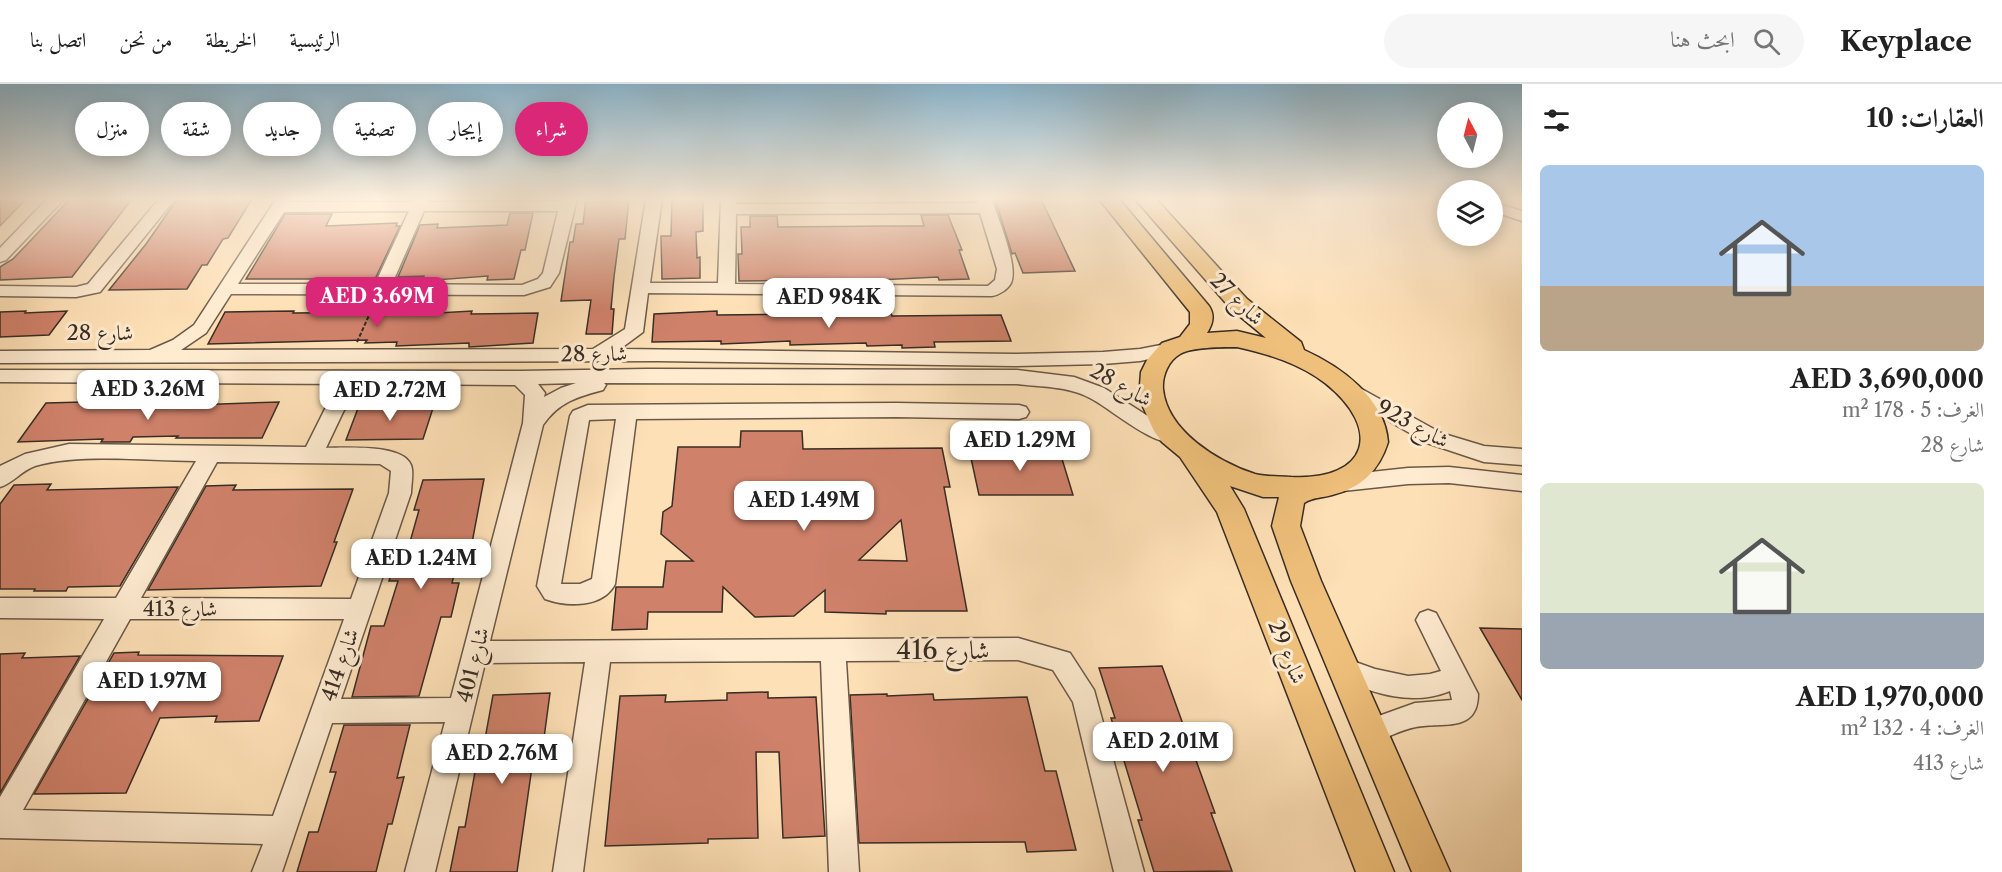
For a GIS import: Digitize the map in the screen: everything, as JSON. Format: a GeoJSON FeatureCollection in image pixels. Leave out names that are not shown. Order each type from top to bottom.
{"type":"FeatureCollection","features":[{"type":"Feature","properties":{"kind":"main road","name":"شارع 27"},"geometry":{"type":"LineString","coordinates":[[1139,236],[1201,311],[1201,325],[1179,347]]}},
{"type":"Feature","properties":{"kind":"main road","name":"شارع 27"},"geometry":{"type":"LineString","coordinates":[[1178,236],[1239,304],[1272,333],[1313,363]]}},
{"type":"Feature","properties":{"kind":"main road"},"geometry":{"type":"LineString","coordinates":[[1237,339],[1275,347],[1313,363],[1344,386],[1366,413],[1375,441],[1366,465],[1343,483],[1304,489],[1261,486],[1218,468],[1177,441],[1157,417],[1148,391],[1155,366],[1179,347],[1202,341],[1237,339]]}},
{"type":"Feature","properties":{"kind":"main road","name":"شارع 29"},"geometry":{"type":"LineString","coordinates":[[1177,441],[1209,476],[1230,509],[1376,872]]}},
{"type":"Feature","properties":{"kind":"main road"},"geometry":{"type":"LineString","coordinates":[[1304,489],[1293,497],[1288,510],[1286,526],[1306,581],[1431,872]]}},
{"type":"Feature","properties":{"kind":"street"},"geometry":{"type":"LineString","coordinates":[[0,256],[20,236]]}},
{"type":"Feature","properties":{"kind":"street"},"geometry":{"type":"LineString","coordinates":[[0,291],[76,292],[94,288],[137,236]]}},
{"type":"Feature","properties":{"kind":"street"},"geometry":{"type":"LineString","coordinates":[[149,356],[179,344],[200,329],[261,236]]}},
{"type":"Feature","properties":{"kind":"street"},"geometry":{"type":"LineString","coordinates":[[381,290],[405,236]]}},
{"type":"Feature","properties":{"kind":"street"},"geometry":{"type":"LineString","coordinates":[[226,289],[524,290],[544,283],[550,273],[559,236]]}},
{"type":"Feature","properties":{"kind":"street"},"geometry":{"type":"LineString","coordinates":[[634,332],[648,236]]}},
{"type":"Feature","properties":{"kind":"street"},"geometry":{"type":"LineString","coordinates":[[726,289],[728,236]]}},
{"type":"Feature","properties":{"kind":"street"},"geometry":{"type":"LineString","coordinates":[[640,288],[992,291],[1003,282],[1005,269],[995,236]]}},
{"type":"Feature","properties":{"kind":"street"},"geometry":{"type":"LineString","coordinates":[[200,329],[203,345],[222,356]]}},
{"type":"Feature","properties":{"kind":"street"},"geometry":{"type":"LineString","coordinates":[[634,332],[658,355]]}},
{"type":"Feature","properties":{"kind":"street"},"geometry":{"type":"LineString","coordinates":[[594,357],[634,332]]}},
{"type":"Feature","properties":{"kind":"street","name":"شارع 28"},"geometry":{"type":"LineString","coordinates":[[0,357],[594,357],[658,355],[1014,360],[1103,358],[1140,355],[1179,347]]}},
{"type":"Feature","properties":{"kind":"street","name":"شارع 401"},"geometry":{"type":"LineString","coordinates":[[533,423],[544,407],[555,397],[569,391],[647,375]]}},
{"type":"Feature","properties":{"kind":"street"},"geometry":{"type":"LineString","coordinates":[[697,410],[700,375]]}},
{"type":"Feature","properties":{"kind":"street","name":"شارع 28"},"geometry":{"type":"LineString","coordinates":[[0,376],[1017,377],[1074,384],[1097,393],[1177,441]]}},
{"type":"Feature","properties":{"kind":"street"},"geometry":{"type":"LineString","coordinates":[[321,376],[332,386],[336,405]]}},
{"type":"Feature","properties":{"kind":"street"},"geometry":{"type":"LineString","coordinates":[[312,455],[336,405],[354,393],[390,376]]}},
{"type":"Feature","properties":{"kind":"street"},"geometry":{"type":"LineString","coordinates":[[883,376],[887,410]]}},
{"type":"Feature","properties":{"kind":"street","name":"شارع 401"},"geometry":{"type":"LineString","coordinates":[[420,872],[533,423],[535,393],[520,378]]}},
{"type":"Feature","properties":{"kind":"street","name":"شارع 923"},"geometry":{"type":"LineString","coordinates":[[1344,386],[1434,438],[1484,454],[1522,457]]}},
{"type":"Feature","properties":{"kind":"street"},"geometry":{"type":"LineString","coordinates":[[627,412],[603,584],[589,592],[553,592],[549,586],[580,416],[588,412],[697,410],[1019,412]]}},
{"type":"Feature","properties":{"kind":"street","name":"شارع 414"},"geometry":{"type":"LineString","coordinates":[[0,479],[6,471],[36,458],[69,452],[384,456],[402,468],[400,493],[267,872]]}},
{"type":"Feature","properties":{"kind":"street"},"geometry":{"type":"LineString","coordinates":[[211,454],[0,824],[282,830]]}},
{"type":"Feature","properties":{"kind":"street","name":"شارع 923"},"geometry":{"type":"LineString","coordinates":[[1343,483],[1408,476],[1449,475],[1522,483]]}},
{"type":"Feature","properties":{"kind":"street","name":"شارع 413"},"geometry":{"type":"LineString","coordinates":[[0,608],[360,609]]}},
{"type":"Feature","properties":{"kind":"street"},"geometry":{"type":"LineString","coordinates":[[1371,731],[1415,715],[1456,712],[1465,705],[1466,694],[1428,620]]}},
{"type":"Feature","properties":{"kind":"street"},"geometry":{"type":"LineString","coordinates":[[833,650],[844,872]]}},
{"type":"Feature","properties":{"kind":"street","name":"شارع 416"},"geometry":{"type":"LineString","coordinates":[[476,652],[1018,650],[1061,661],[1085,698],[1129,872]]}},
{"type":"Feature","properties":{"kind":"street"},"geometry":{"type":"LineString","coordinates":[[568,872],[599,651]]}},
{"type":"Feature","properties":{"kind":"street"},"geometry":{"type":"LineString","coordinates":[[1344,669],[1376,682],[1410,688],[1431,686],[1456,676]]}},
{"type":"Feature","properties":{"kind":"street","name":"شارع 414"},"geometry":{"type":"LineString","coordinates":[[324,711],[461,710]]}},
{"type":"Feature","properties":{"kind":"path"},"geometry":{"type":"LineString","coordinates":[[350,356],[381,290]]}},
{"type":"Feature","properties":{"kind":"building"},"geometry":{"type":"Polygon","coordinates":[[[35,236],[104,236],[72,277],[0,280],[0,267],[13,259],[35,236]]]}},
{"type":"Feature","properties":{"kind":"building"},"geometry":{"type":"Polygon","coordinates":[[[152,236],[229,236],[223,239],[207,265],[202,265],[187,289],[109,290],[152,236]]]}},
{"type":"Feature","properties":{"kind":"building"},"geometry":{"type":"Polygon","coordinates":[[[272,236],[395,236],[373,279],[246,279],[272,236]]]}},
{"type":"Feature","properties":{"kind":"building"},"geometry":{"type":"Polygon","coordinates":[[[415,236],[528,236],[525,250],[521,250],[514,279],[487,280],[488,276],[422,281],[424,276],[398,277],[415,236]]]}},
{"type":"Feature","properties":{"kind":"building"},"geometry":{"type":"Polygon","coordinates":[[[574,236],[625,236],[625,239],[619,239],[611,309],[614,309],[612,334],[586,334],[591,300],[561,301],[570,242],[573,242],[574,236]]]}},
{"type":"Feature","properties":{"kind":"building"},"geometry":{"type":"Polygon","coordinates":[[[661,236],[696,236],[697,258],[700,257],[700,278],[662,279],[661,236]]]}},
{"type":"Feature","properties":{"kind":"building"},"geometry":{"type":"Polygon","coordinates":[[[741,236],[956,236],[969,279],[939,280],[938,277],[837,282],[836,280],[739,281],[738,254],[742,254],[741,236]]]}},
{"type":"Feature","properties":{"kind":"building"},"geometry":{"type":"Polygon","coordinates":[[[1006,236],[1058,236],[1075,271],[1023,273],[1015,253],[1012,254],[1006,236]]]}},
{"type":"Feature","properties":{"kind":"building"},"geometry":{"type":"Polygon","coordinates":[[[26,311],[25,313],[67,311],[49,335],[0,337],[0,312],[26,311]]]}},
{"type":"Feature","properties":{"kind":"building"},"geometry":{"type":"Polygon","coordinates":[[[294,311],[293,313],[403,312],[402,315],[472,311],[471,314],[538,313],[533,343],[469,347],[469,343],[396,346],[397,342],[365,343],[367,340],[208,344],[225,312],[294,311]]]}},
{"type":"Feature","properties":{"kind":"building"},"geometry":{"type":"Polygon","coordinates":[[[717,311],[717,315],[891,313],[892,316],[1001,315],[1011,341],[934,342],[935,347],[902,348],[902,345],[867,346],[866,343],[790,345],[790,341],[721,344],[721,341],[652,342],[654,314],[717,311]]]}},
{"type":"Feature","properties":{"kind":"building"},"geometry":{"type":"Polygon","coordinates":[[[120,401],[118,405],[196,401],[193,405],[279,402],[262,438],[176,438],[178,436],[133,437],[130,442],[101,442],[103,439],[18,442],[46,403],[120,401]]]}},
{"type":"Feature","properties":{"kind":"building"},"geometry":{"type":"Polygon","coordinates":[[[395,402],[394,406],[434,405],[423,439],[346,440],[360,403],[395,402]]]}},
{"type":"Feature","properties":{"kind":"building"},"geometry":{"type":"Polygon","coordinates":[[[741,431],[802,431],[803,449],[942,448],[950,487],[944,487],[967,611],[886,611],[886,614],[825,612],[825,590],[794,616],[755,617],[723,587],[722,612],[648,612],[647,629],[612,630],[616,587],[663,587],[666,561],[693,561],[661,534],[663,512],[672,506],[678,447],[740,447],[741,431]],[[901,520],[859,560],[907,561],[901,520]]]}},
{"type":"Feature","properties":{"kind":"building"},"geometry":{"type":"Polygon","coordinates":[[[969,449],[1059,449],[1073,495],[979,495],[969,449]]]}},
{"type":"Feature","properties":{"kind":"building"},"geometry":{"type":"Polygon","coordinates":[[[484,479],[472,543],[462,543],[452,583],[459,583],[451,617],[441,617],[419,696],[352,697],[371,626],[384,626],[398,581],[389,581],[398,550],[408,549],[419,510],[414,510],[423,480],[484,479]]]}},
{"type":"Feature","properties":{"kind":"building"},"geometry":{"type":"Polygon","coordinates":[[[51,484],[47,490],[178,487],[120,586],[68,587],[66,591],[0,589],[0,504],[14,485],[51,484]]]}},
{"type":"Feature","properties":{"kind":"building"},"geometry":{"type":"Polygon","coordinates":[[[236,485],[233,490],[353,489],[321,586],[148,590],[206,486],[236,485]]]}},
{"type":"Feature","properties":{"kind":"building"},"geometry":{"type":"Polygon","coordinates":[[[1480,628],[1522,629],[1522,700],[1480,628]]]}},
{"type":"Feature","properties":{"kind":"building"},"geometry":{"type":"Polygon","coordinates":[[[139,652],[138,655],[283,656],[259,721],[215,722],[217,716],[160,718],[126,793],[34,794],[114,653],[139,652]]]}},
{"type":"Feature","properties":{"kind":"building"},"geometry":{"type":"Polygon","coordinates":[[[25,653],[22,658],[80,656],[0,793],[0,654],[25,653]]]}},
{"type":"Feature","properties":{"kind":"building"},"geometry":{"type":"Polygon","coordinates":[[[1162,666],[1215,813],[1211,813],[1232,871],[1154,872],[1138,820],[1142,820],[1111,718],[1115,718],[1099,668],[1162,666]]]}},
{"type":"Feature","properties":{"kind":"building"},"geometry":{"type":"Polygon","coordinates":[[[768,692],[768,698],[816,697],[825,836],[783,838],[779,752],[756,752],[758,838],[708,839],[708,843],[605,846],[620,696],[666,695],[665,702],[727,700],[727,693],[768,692]]]}},
{"type":"Feature","properties":{"kind":"building"},"geometry":{"type":"Polygon","coordinates":[[[550,693],[542,753],[534,753],[517,872],[450,872],[459,827],[465,827],[477,761],[481,761],[493,695],[550,693]]]}},
{"type":"Feature","properties":{"kind":"building"},"geometry":{"type":"Polygon","coordinates":[[[887,694],[887,696],[933,694],[934,700],[1027,697],[1045,771],[1056,771],[1076,850],[1027,852],[1025,842],[859,843],[850,695],[887,694]]]}},
{"type":"Feature","properties":{"kind":"building"},"geometry":{"type":"Polygon","coordinates":[[[344,725],[410,725],[397,778],[404,777],[392,824],[388,824],[376,872],[297,872],[309,832],[318,832],[336,772],[330,772],[344,725]]]}}]}
